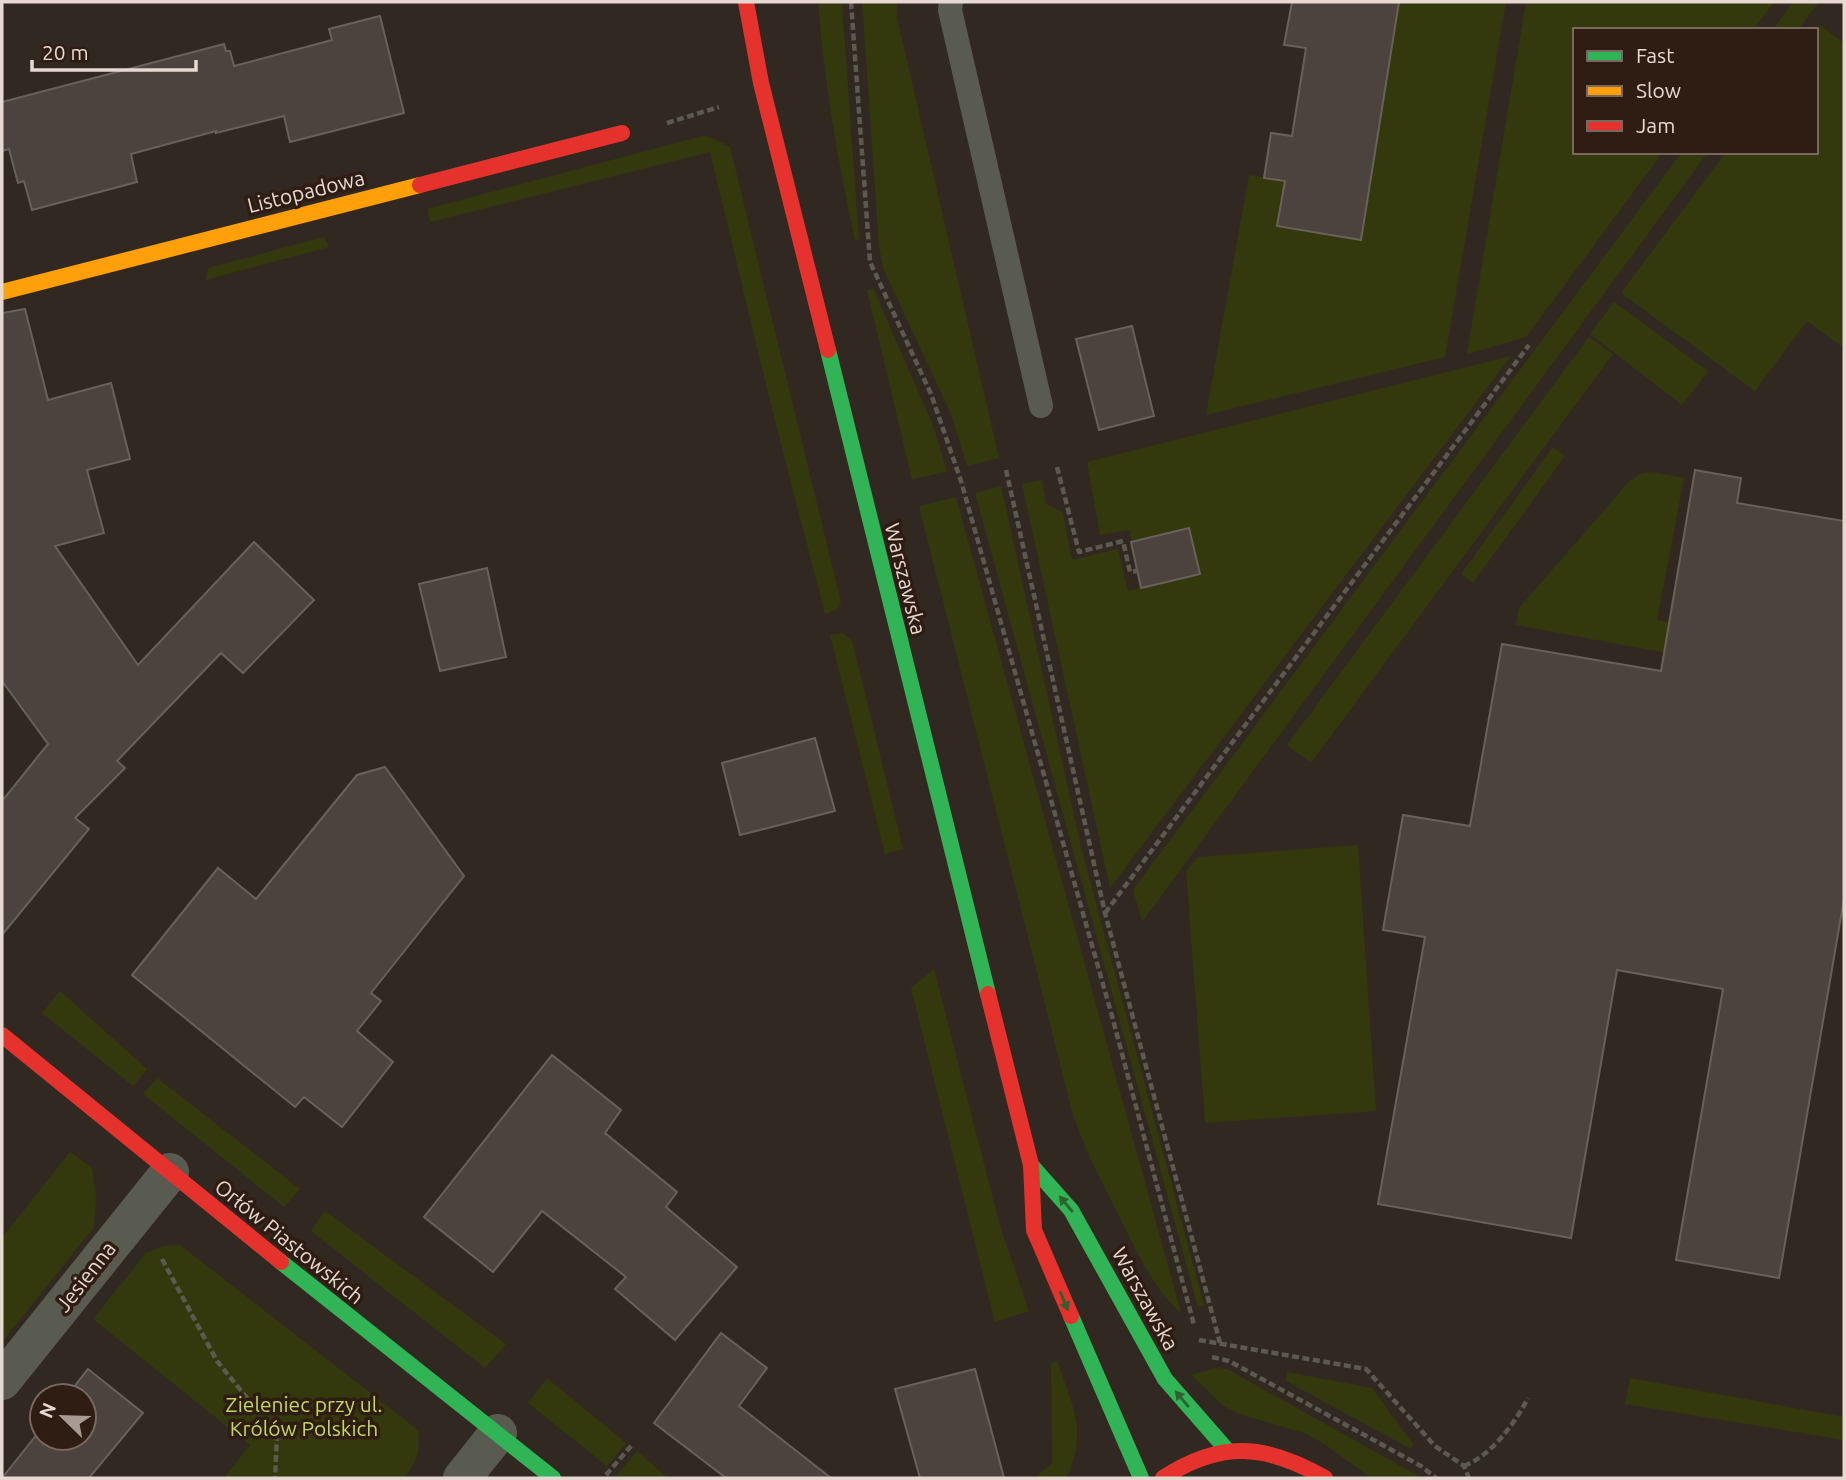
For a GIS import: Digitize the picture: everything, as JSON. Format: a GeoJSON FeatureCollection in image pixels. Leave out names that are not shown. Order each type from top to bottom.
{"type":"FeatureCollection","features":[{"type":"Feature","properties":{"kind":"street","name":"Warszawska"},"geometry":{"type":"LineString","coordinates":[[746,2],[761,83],[1031,1165],[1034,1230],[1141,1478]]}},
{"type":"Feature","properties":{"kind":"street","name":"Listopadowa"},"geometry":{"type":"LineString","coordinates":[[2,292],[622,134]]}},
{"type":"Feature","properties":{"kind":"street","name":"Orłów Piastowskich"},"geometry":{"type":"LineString","coordinates":[[2,1035],[372,1336],[553,1478]]}},
{"type":"Feature","properties":{"kind":"street","name":"Warszawska"},"geometry":{"type":"LineString","coordinates":[[1031,1165],[1072,1210],[1165,1379],[1227,1450]]}},
{"type":"Feature","properties":{"kind":"street","name":"Jesienna"},"geometry":{"type":"LineString","coordinates":[[2,1381],[170,1172]]}},
{"type":"Feature","properties":{"kind":"street"},"geometry":{"type":"LineString","coordinates":[[462,1478],[498,1433]]}},
{"type":"Feature","properties":{"kind":"street"},"geometry":{"type":"LineString","coordinates":[[1163,1478],[1182,1464],[1227,1450],[1264,1451],[1299,1461],[1325,1478]]}},
{"type":"Feature","properties":{"kind":"lane"},"geometry":{"type":"LineString","coordinates":[[951,2],[950,10],[1041,405]]}},
{"type":"Feature","properties":{"kind":"path"},"geometry":{"type":"LineString","coordinates":[[851,2],[870,262],[931,394],[961,481],[1112,1017],[1200,1348]]}},
{"type":"Feature","properties":{"kind":"path"},"geometry":{"type":"LineString","coordinates":[[676,121],[720,106]]}},
{"type":"Feature","properties":{"kind":"path"},"geometry":{"type":"LineString","coordinates":[[1105,913],[1530,345]]}},
{"type":"Feature","properties":{"kind":"path"},"geometry":{"type":"LineString","coordinates":[[1057,467],[1079,552],[1123,541],[1130,572],[1137,571]]}},
{"type":"Feature","properties":{"kind":"path"},"geometry":{"type":"LineString","coordinates":[[1006,470],[1105,913],[1220,1343]]}},
{"type":"Feature","properties":{"kind":"path"},"geometry":{"type":"LineString","coordinates":[[158,1251],[216,1361],[277,1435],[275,1478]]}},
{"type":"Feature","properties":{"kind":"path"},"geometry":{"type":"LineString","coordinates":[[1191,1338],[1366,1369],[1435,1446],[1464,1466],[1469,1478]]}},
{"type":"Feature","properties":{"kind":"path"},"geometry":{"type":"LineString","coordinates":[[1203,1357],[1229,1361],[1421,1466],[1436,1478]]}},
{"type":"Feature","properties":{"kind":"path"},"geometry":{"type":"LineString","coordinates":[[1464,1466],[1483,1454],[1506,1431],[1528,1398]]}},
{"type":"Feature","properties":{"kind":"path"},"geometry":{"type":"LineString","coordinates":[[606,1475],[631,1446]]}},
{"type":"Feature","properties":{"kind":"green space"},"geometry":{"type":"Polygon","coordinates":[[[818,2],[842,2],[859,240],[855,240],[837,151],[818,2]]]}},
{"type":"Feature","properties":{"kind":"green space"},"geometry":{"type":"Polygon","coordinates":[[[862,2],[897,2],[897,18],[999,458],[967,466],[951,414],[883,268],[879,246],[862,2]]]}},
{"type":"Feature","properties":{"kind":"green space"},"geometry":{"type":"Polygon","coordinates":[[[1399,2],[1506,2],[1445,357],[1206,415],[1249,175],[1285,181],[1278,226],[1361,240],[1399,2]]]}},
{"type":"Feature","properties":{"kind":"green space"},"geometry":{"type":"Polygon","coordinates":[[[1526,2],[1774,2],[1754,28],[1573,28],[1573,154],[1662,154],[1526,337],[1467,354],[1526,2]]]}},
{"type":"Feature","properties":{"kind":"green space"},"geometry":{"type":"Polygon","coordinates":[[[1793,2],[1819,2],[1800,28],[1774,28],[1793,2]]]}},
{"type":"Feature","properties":{"kind":"green space"},"geometry":{"type":"Polygon","coordinates":[[[1820,25],[1844,43],[1844,348],[1807,321],[1755,391],[1621,293],[1725,154],[1818,154],[1818,28],[1820,25]]]}},
{"type":"Feature","properties":{"kind":"green space"},"geometry":{"type":"Polygon","coordinates":[[[706,135],[730,147],[841,602],[836,610],[825,614],[710,152],[430,222],[427,209],[706,135]]]}},
{"type":"Feature","properties":{"kind":"green space"},"geometry":{"type":"Polygon","coordinates":[[[1681,154],[1707,154],[1142,922],[1133,890],[1681,154]]]}},
{"type":"Feature","properties":{"kind":"green space"},"geometry":{"type":"Polygon","coordinates":[[[324,237],[329,247],[206,280],[208,268],[324,237]]]}},
{"type":"Feature","properties":{"kind":"green space"},"geometry":{"type":"Polygon","coordinates":[[[873,288],[934,428],[947,472],[912,479],[867,290],[873,288]]]}},
{"type":"Feature","properties":{"kind":"green space"},"geometry":{"type":"Polygon","coordinates":[[[1614,302],[1708,371],[1682,405],[1590,334],[1614,302]]]}},
{"type":"Feature","properties":{"kind":"green space"},"geometry":{"type":"Polygon","coordinates":[[[1589,337],[1613,354],[1311,763],[1287,745],[1589,337]]]}},
{"type":"Feature","properties":{"kind":"green space"},"geometry":{"type":"Polygon","coordinates":[[[1511,356],[1110,888],[1022,484],[1042,480],[1046,504],[1063,513],[1072,560],[1118,549],[1128,591],[1200,573],[1189,528],[1131,542],[1130,530],[1100,535],[1087,462],[1511,356]]]}},
{"type":"Feature","properties":{"kind":"green space"},"geometry":{"type":"Polygon","coordinates":[[[1553,447],[1565,456],[1473,583],[1461,574],[1553,447]]]}},
{"type":"Feature","properties":{"kind":"green space"},"geometry":{"type":"Polygon","coordinates":[[[1653,472],[1684,478],[1657,620],[1688,626],[1682,656],[1516,625],[1519,608],[1628,483],[1639,474],[1653,472]]]}},
{"type":"Feature","properties":{"kind":"green space"},"geometry":{"type":"Polygon","coordinates":[[[1001,486],[1081,847],[1204,1305],[1198,1307],[975,493],[1001,486]]]}},
{"type":"Feature","properties":{"kind":"green space"},"geometry":{"type":"Polygon","coordinates":[[[956,497],[1181,1313],[1153,1280],[1139,1256],[1094,1165],[1072,1111],[919,506],[956,497]]]}},
{"type":"Feature","properties":{"kind":"green space"},"geometry":{"type":"Polygon","coordinates":[[[843,633],[852,641],[903,849],[885,854],[830,635],[843,633]]]}},
{"type":"Feature","properties":{"kind":"green space"},"geometry":{"type":"Polygon","coordinates":[[[1358,845],[1376,1111],[1205,1123],[1186,871],[1198,857],[1358,845]]]}},
{"type":"Feature","properties":{"kind":"green space"},"geometry":{"type":"Polygon","coordinates":[[[934,969],[1000,1226],[1029,1311],[995,1322],[911,988],[934,969]]]}},
{"type":"Feature","properties":{"kind":"green space"},"geometry":{"type":"Polygon","coordinates":[[[60,991],[147,1069],[133,1086],[42,1013],[60,991]]]}},
{"type":"Feature","properties":{"kind":"green space"},"geometry":{"type":"Polygon","coordinates":[[[157,1078],[300,1189],[284,1207],[143,1094],[157,1078]]]}},
{"type":"Feature","properties":{"kind":"green space"},"geometry":{"type":"Polygon","coordinates":[[[70,1152],[92,1168],[96,1197],[94,1227],[2,1342],[2,1238],[70,1152]]]}},
{"type":"Feature","properties":{"kind":"green space"},"geometry":{"type":"Polygon","coordinates":[[[325,1211],[506,1344],[485,1368],[311,1231],[325,1211]]]}},
{"type":"Feature","properties":{"kind":"green space","name":"Zieleniec przy ul. Królów Polskich"},"geometry":{"type":"Polygon","coordinates":[[[180,1245],[418,1430],[417,1456],[404,1478],[224,1478],[250,1445],[93,1319],[146,1253],[163,1246],[180,1245]]]}},
{"type":"Feature","properties":{"kind":"green space"},"geometry":{"type":"Polygon","coordinates":[[[1057,1361],[1073,1405],[1076,1447],[1066,1478],[1035,1478],[1052,1463],[1051,1363],[1057,1361]]]}},
{"type":"Feature","properties":{"kind":"green space"},"geometry":{"type":"Polygon","coordinates":[[[1216,1368],[1227,1369],[1422,1478],[1371,1478],[1307,1434],[1239,1414],[1224,1406],[1191,1375],[1216,1368]]]}},
{"type":"Feature","properties":{"kind":"green space"},"geometry":{"type":"Polygon","coordinates":[[[1287,1372],[1372,1388],[1413,1444],[1411,1449],[1286,1381],[1287,1372]]]}},
{"type":"Feature","properties":{"kind":"green space"},"geometry":{"type":"Polygon","coordinates":[[[547,1378],[626,1443],[607,1466],[528,1403],[547,1378]]]}},
{"type":"Feature","properties":{"kind":"green space"},"geometry":{"type":"Polygon","coordinates":[[[1630,1378],[1844,1417],[1844,1440],[1625,1404],[1630,1378]]]}},
{"type":"Feature","properties":{"kind":"green space"},"geometry":{"type":"Polygon","coordinates":[[[637,1451],[668,1478],[622,1478],[617,1475],[637,1451]]]}},
{"type":"Feature","properties":{"kind":"building"},"geometry":{"type":"Polygon","coordinates":[[[1292,2],[1399,2],[1361,240],[1277,226],[1285,181],[1264,178],[1271,133],[1292,136],[1306,48],[1284,45],[1292,2]]]}},
{"type":"Feature","properties":{"kind":"building"},"geometry":{"type":"Polygon","coordinates":[[[380,16],[404,113],[290,142],[284,116],[216,131],[131,154],[137,182],[32,210],[24,181],[18,183],[9,149],[2,151],[2,102],[224,44],[226,51],[230,51],[234,66],[332,40],[329,29],[380,16]]]}},
{"type":"Feature","properties":{"kind":"building"},"geometry":{"type":"Polygon","coordinates":[[[25,309],[48,400],[111,383],[130,459],[87,470],[104,533],[55,546],[138,665],[254,542],[314,600],[243,673],[221,653],[117,761],[125,768],[75,818],[89,829],[2,935],[2,801],[48,744],[2,681],[2,313],[25,309]]]}},
{"type":"Feature","properties":{"kind":"building"},"geometry":{"type":"Polygon","coordinates":[[[1132,326],[1154,416],[1099,430],[1076,339],[1132,326]]]}},
{"type":"Feature","properties":{"kind":"building"},"geometry":{"type":"Polygon","coordinates":[[[1695,470],[1741,478],[1737,503],[1844,521],[1844,899],[1779,1278],[1676,1260],[1723,989],[1617,970],[1571,1238],[1378,1204],[1425,937],[1383,930],[1403,815],[1470,826],[1502,644],[1661,671],[1695,470]]]}},
{"type":"Feature","properties":{"kind":"building"},"geometry":{"type":"Polygon","coordinates":[[[1189,528],[1200,574],[1141,588],[1131,542],[1189,528]]]}},
{"type":"Feature","properties":{"kind":"building"},"geometry":{"type":"Polygon","coordinates":[[[487,568],[506,657],[440,671],[419,584],[487,568]]]}},
{"type":"Feature","properties":{"kind":"building"},"geometry":{"type":"Polygon","coordinates":[[[815,738],[835,811],[740,835],[722,763],[815,738]]]}},
{"type":"Feature","properties":{"kind":"building"},"geometry":{"type":"Polygon","coordinates":[[[385,767],[464,876],[371,993],[381,1001],[357,1031],[393,1062],[342,1127],[304,1097],[295,1107],[132,975],[218,868],[256,899],[357,775],[385,767]]]}},
{"type":"Feature","properties":{"kind":"building"},"geometry":{"type":"Polygon","coordinates":[[[552,1055],[621,1110],[605,1133],[677,1192],[666,1207],[737,1267],[675,1340],[615,1289],[626,1277],[542,1211],[493,1272],[424,1217],[552,1055]]]}},
{"type":"Feature","properties":{"kind":"building"},"geometry":{"type":"Polygon","coordinates":[[[721,1333],[767,1368],[739,1406],[831,1478],[726,1478],[654,1423],[721,1333]]]}},
{"type":"Feature","properties":{"kind":"building"},"geometry":{"type":"Polygon","coordinates":[[[88,1369],[143,1413],[89,1478],[2,1478],[28,1446],[28,1452],[98,1452],[98,1382],[78,1382],[88,1369]]]}},
{"type":"Feature","properties":{"kind":"building"},"geometry":{"type":"Polygon","coordinates":[[[975,1369],[1004,1478],[920,1478],[895,1389],[975,1369]]]}},
{"type":"Feature","properties":{"kind":"traffic: fast"},"geometry":{"type":"LineString","coordinates":[[828,350],[988,994]]}},
{"type":"Feature","properties":{"kind":"traffic: fast"},"geometry":{"type":"LineString","coordinates":[[1031,1165],[1071,1210],[1165,1379],[1227,1450]]}},
{"type":"Feature","properties":{"kind":"traffic: fast"},"geometry":{"type":"LineString","coordinates":[[281,1262],[553,1478]]}},
{"type":"Feature","properties":{"kind":"traffic: fast"},"geometry":{"type":"LineString","coordinates":[[1071,1316],[1141,1478]]}},
{"type":"Feature","properties":{"kind":"traffic: slow"},"geometry":{"type":"LineString","coordinates":[[2,292],[420,185]]}},
{"type":"Feature","properties":{"kind":"traffic: jam"},"geometry":{"type":"LineString","coordinates":[[746,2],[761,83],[828,350]]}},
{"type":"Feature","properties":{"kind":"traffic: jam"},"geometry":{"type":"LineString","coordinates":[[420,185],[622,133]]}},
{"type":"Feature","properties":{"kind":"traffic: jam"},"geometry":{"type":"LineString","coordinates":[[988,994],[1031,1165],[1034,1230],[1071,1316]]}},
{"type":"Feature","properties":{"kind":"traffic: jam"},"geometry":{"type":"LineString","coordinates":[[2,1035],[281,1262]]}},
{"type":"Feature","properties":{"kind":"traffic: jam"},"geometry":{"type":"LineString","coordinates":[[1163,1478],[1204,1457],[1244,1451],[1283,1458],[1325,1478]]}}]}
